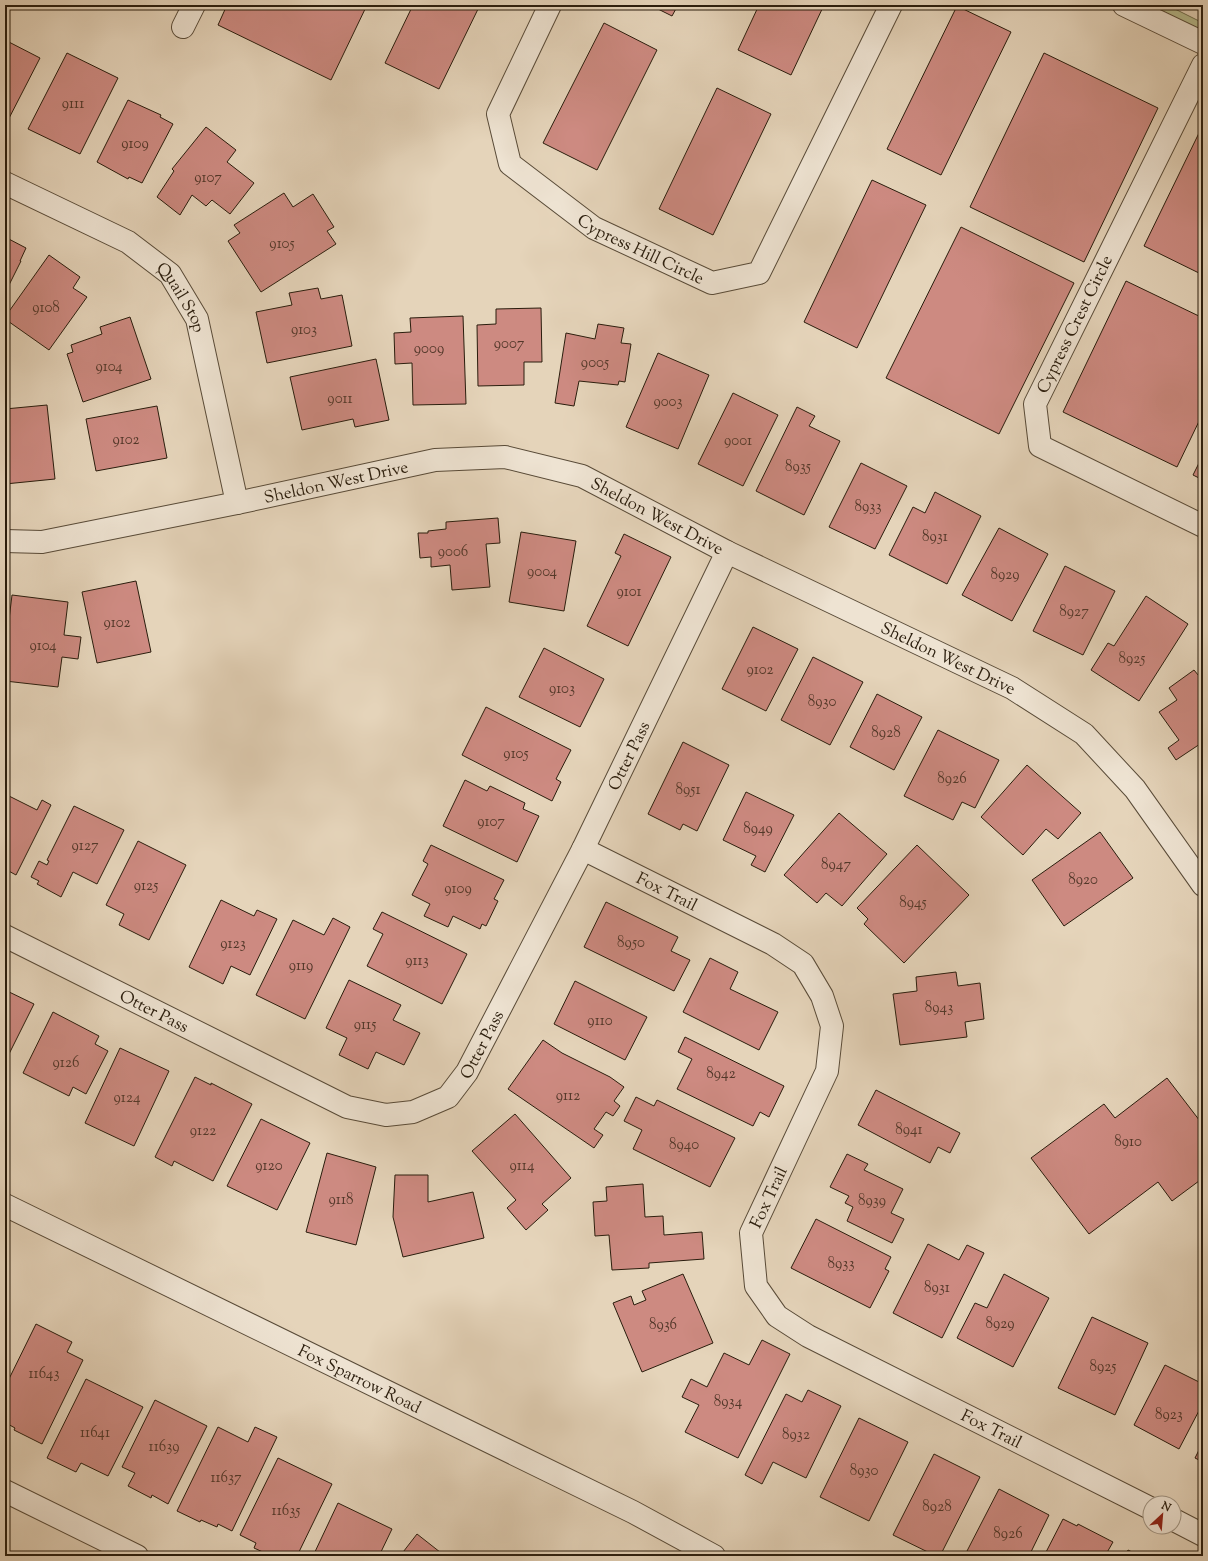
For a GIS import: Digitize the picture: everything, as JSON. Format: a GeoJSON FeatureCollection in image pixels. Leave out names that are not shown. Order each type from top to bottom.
{"type":"FeatureCollection","features":[{"type":"Feature","properties":{"kind":"street"},"geometry":{"type":"LineString","coordinates":[[183,27],[194,5]]}},
{"type":"Feature","properties":{"kind":"street","name":"Cypress Hill Circle"},"geometry":{"type":"LineString","coordinates":[[550,5],[498,114],[510,164],[594,228],[712,283],[759,273],[891,5]]}},
{"type":"Feature","properties":{"kind":"street"},"geometry":{"type":"LineString","coordinates":[[1124,5],[1203,43]]}},
{"type":"Feature","properties":{"kind":"street","name":"Cypress Crest Circle"},"geometry":{"type":"LineString","coordinates":[[1203,65],[1034,404],[1040,446],[1203,526]]}},
{"type":"Feature","properties":{"kind":"street","name":"Quail Stop"},"geometry":{"type":"LineString","coordinates":[[5,183],[128,242],[170,274],[197,319],[237,503]]}},
{"type":"Feature","properties":{"kind":"street","name":"Sheldon West Drive"},"geometry":{"type":"LineString","coordinates":[[5,542],[42,542],[237,503],[435,460],[505,456],[582,476],[727,552],[1012,688],[1084,734],[1135,789],[1203,885]]}},
{"type":"Feature","properties":{"kind":"street","name":"Otter Pass"},"geometry":{"type":"LineString","coordinates":[[5,936],[347,1107],[386,1115],[414,1112],[448,1097],[467,1072],[583,849],[727,552]]}},
{"type":"Feature","properties":{"kind":"street","name":"Fox Trail"},"geometry":{"type":"LineString","coordinates":[[583,849],[773,944],[803,964],[822,996],[832,1026],[827,1071],[751,1233],[756,1286],[777,1316],[808,1336],[1142,1504]]}},
{"type":"Feature","properties":{"kind":"street","name":"Fox Sparrow Road"},"geometry":{"type":"LineString","coordinates":[[5,1205],[633,1512],[714,1556]]}},
{"type":"Feature","properties":{"kind":"street"},"geometry":{"type":"LineString","coordinates":[[5,1491],[136,1556]]}},
{"type":"Feature","properties":{"kind":"street"},"geometry":{"type":"LineString","coordinates":[[1182,1524],[1203,1535]]}},
{"type":"Feature","properties":{"kind":"green space"},"geometry":{"type":"Polygon","coordinates":[[[1150,5],[1167,5],[1203,23],[1203,31],[1150,5]]]}},
{"type":"Feature","properties":{"kind":"building"},"geometry":{"type":"Polygon","coordinates":[[[227,5],[367,5],[331,80],[218,25],[227,5]]]}},
{"type":"Feature","properties":{"kind":"building"},"geometry":{"type":"Polygon","coordinates":[[[413,5],[480,5],[439,89],[385,63],[413,5]]]}},
{"type":"Feature","properties":{"kind":"building"},"geometry":{"type":"Polygon","coordinates":[[[650,5],[678,5],[672,16],[650,5]]]}},
{"type":"Feature","properties":{"kind":"building"},"geometry":{"type":"Polygon","coordinates":[[[759,5],[824,5],[791,75],[738,50],[759,5]]]}},
{"type":"Feature","properties":{"kind":"building"},"geometry":{"type":"Polygon","coordinates":[[[957,6],[1011,32],[941,175],[887,149],[957,6]]]}},
{"type":"Feature","properties":{"kind":"building"},"geometry":{"type":"Polygon","coordinates":[[[604,23],[657,50],[597,170],[543,143],[604,23]]]}},
{"type":"Feature","properties":{"kind":"building"},"geometry":{"type":"Polygon","coordinates":[[[5,40],[40,58],[5,126],[5,40]]]}},
{"type":"Feature","properties":{"kind":"building"},"geometry":{"type":"Polygon","coordinates":[[[67,53],[118,78],[80,154],[28,129],[67,53]]]}},
{"type":"Feature","properties":{"kind":"building"},"geometry":{"type":"Polygon","coordinates":[[[1044,53],[1158,108],[1084,262],[970,207],[1044,53]]]}},
{"type":"Feature","properties":{"kind":"building"},"geometry":{"type":"Polygon","coordinates":[[[717,88],[771,114],[713,235],[659,209],[717,88]]]}},
{"type":"Feature","properties":{"kind":"building"},"geometry":{"type":"Polygon","coordinates":[[[128,100],[161,115],[160,117],[173,124],[142,183],[129,177],[128,179],[97,162],[128,100]]]}},
{"type":"Feature","properties":{"kind":"building"},"geometry":{"type":"Polygon","coordinates":[[[206,127],[236,150],[227,162],[254,183],[230,214],[212,200],[206,206],[192,195],[180,215],[157,197],[174,171],[172,169],[206,127]]]}},
{"type":"Feature","properties":{"kind":"building"},"geometry":{"type":"Polygon","coordinates":[[[1199,133],[1203,135],[1203,275],[1144,246],[1199,133]]]}},
{"type":"Feature","properties":{"kind":"building"},"geometry":{"type":"Polygon","coordinates":[[[872,180],[926,205],[857,348],[804,322],[872,180]]]}},
{"type":"Feature","properties":{"kind":"building"},"geometry":{"type":"Polygon","coordinates":[[[284,193],[293,207],[313,194],[334,227],[327,231],[336,244],[261,292],[228,241],[240,233],[234,225],[284,193]]]}},
{"type":"Feature","properties":{"kind":"building"},"geometry":{"type":"Polygon","coordinates":[[[961,227],[1074,283],[999,434],[886,378],[961,227]]]}},
{"type":"Feature","properties":{"kind":"building"},"geometry":{"type":"Polygon","coordinates":[[[5,237],[26,248],[5,293],[5,237]]]}},
{"type":"Feature","properties":{"kind":"building"},"geometry":{"type":"Polygon","coordinates":[[[49,255],[80,277],[73,288],[87,297],[49,350],[5,319],[5,317],[49,255]]]}},
{"type":"Feature","properties":{"kind":"building"},"geometry":{"type":"Polygon","coordinates":[[[1126,281],[1203,318],[1203,413],[1177,467],[1063,412],[1126,281]]]}},
{"type":"Feature","properties":{"kind":"building"},"geometry":{"type":"Polygon","coordinates":[[[318,288],[321,299],[342,295],[352,346],[267,363],[256,312],[292,305],[289,293],[318,288]]]}},
{"type":"Feature","properties":{"kind":"building"},"geometry":{"type":"Polygon","coordinates":[[[541,308],[542,362],[524,362],[524,385],[478,386],[477,325],[496,324],[496,309],[541,308]]]}},
{"type":"Feature","properties":{"kind":"building"},"geometry":{"type":"Polygon","coordinates":[[[463,316],[466,404],[413,405],[412,363],[395,364],[394,333],[411,332],[410,318],[463,316]]]}},
{"type":"Feature","properties":{"kind":"building"},"geometry":{"type":"Polygon","coordinates":[[[130,317],[151,379],[83,402],[67,354],[73,352],[71,345],[102,334],[100,327],[130,317]]]}},
{"type":"Feature","properties":{"kind":"building"},"geometry":{"type":"Polygon","coordinates":[[[598,324],[624,328],[621,343],[631,344],[625,382],[619,381],[618,385],[579,381],[574,406],[555,403],[566,333],[595,339],[598,324]]]}},
{"type":"Feature","properties":{"kind":"building"},"geometry":{"type":"Polygon","coordinates":[[[658,353],[709,375],[678,449],[626,427],[658,353]]]}},
{"type":"Feature","properties":{"kind":"building"},"geometry":{"type":"Polygon","coordinates":[[[376,359],[389,420],[355,427],[353,419],[302,430],[290,377],[376,359]]]}},
{"type":"Feature","properties":{"kind":"building"},"geometry":{"type":"Polygon","coordinates":[[[733,393],[778,415],[743,486],[698,464],[733,393]]]}},
{"type":"Feature","properties":{"kind":"building"},"geometry":{"type":"Polygon","coordinates":[[[47,405],[55,479],[5,484],[5,409],[47,405]]]}},
{"type":"Feature","properties":{"kind":"building"},"geometry":{"type":"Polygon","coordinates":[[[157,406],[167,458],[96,471],[86,419],[157,406]]]}},
{"type":"Feature","properties":{"kind":"building"},"geometry":{"type":"Polygon","coordinates":[[[797,407],[815,416],[809,426],[840,441],[804,515],[756,491],[797,407]]]}},
{"type":"Feature","properties":{"kind":"building"},"geometry":{"type":"Polygon","coordinates":[[[1203,455],[1203,480],[1193,475],[1203,455]]]}},
{"type":"Feature","properties":{"kind":"building"},"geometry":{"type":"Polygon","coordinates":[[[861,463],[907,486],[875,549],[829,527],[861,463]]]}},
{"type":"Feature","properties":{"kind":"building"},"geometry":{"type":"Polygon","coordinates":[[[935,492],[981,516],[947,584],[889,555],[913,507],[925,513],[935,492]]]}},
{"type":"Feature","properties":{"kind":"building"},"geometry":{"type":"Polygon","coordinates":[[[498,518],[500,543],[486,544],[490,587],[452,590],[450,565],[431,567],[431,557],[420,558],[418,533],[428,533],[428,531],[446,529],[446,522],[498,518]]]}},
{"type":"Feature","properties":{"kind":"building"},"geometry":{"type":"Polygon","coordinates":[[[999,528],[1048,554],[1012,621],[962,595],[999,528]]]}},
{"type":"Feature","properties":{"kind":"building"},"geometry":{"type":"Polygon","coordinates":[[[521,532],[576,541],[564,611],[509,602],[521,532]]]}},
{"type":"Feature","properties":{"kind":"building"},"geometry":{"type":"Polygon","coordinates":[[[624,534],[671,557],[628,646],[587,626],[621,556],[615,553],[624,534]]]}},
{"type":"Feature","properties":{"kind":"building"},"geometry":{"type":"Polygon","coordinates":[[[1065,566],[1115,591],[1083,655],[1033,631],[1065,566]]]}},
{"type":"Feature","properties":{"kind":"building"},"geometry":{"type":"Polygon","coordinates":[[[136,581],[151,652],[97,663],[82,592],[136,581]]]}},
{"type":"Feature","properties":{"kind":"building"},"geometry":{"type":"Polygon","coordinates":[[[12,595],[68,602],[64,635],[81,637],[78,659],[62,657],[58,687],[5,681],[5,653],[12,595]]]}},
{"type":"Feature","properties":{"kind":"building"},"geometry":{"type":"Polygon","coordinates":[[[1146,596],[1188,624],[1139,701],[1091,670],[1108,643],[1114,646],[1146,596]]]}},
{"type":"Feature","properties":{"kind":"building"},"geometry":{"type":"Polygon","coordinates":[[[753,627],[798,649],[766,711],[722,689],[753,627]]]}},
{"type":"Feature","properties":{"kind":"building"},"geometry":{"type":"Polygon","coordinates":[[[544,648],[604,679],[580,727],[519,697],[544,648]]]}},
{"type":"Feature","properties":{"kind":"building"},"geometry":{"type":"Polygon","coordinates":[[[813,657],[863,682],[830,745],[781,720],[813,657]]]}},
{"type":"Feature","properties":{"kind":"building"},"geometry":{"type":"Polygon","coordinates":[[[1194,670],[1203,681],[1203,742],[1176,760],[1168,748],[1179,740],[1159,712],[1177,700],[1169,688],[1194,670]]]}},
{"type":"Feature","properties":{"kind":"building"},"geometry":{"type":"Polygon","coordinates":[[[877,694],[922,717],[894,770],[850,747],[877,694]]]}},
{"type":"Feature","properties":{"kind":"building"},"geometry":{"type":"Polygon","coordinates":[[[486,707],[571,750],[556,779],[561,782],[552,801],[462,755],[486,707]]]}},
{"type":"Feature","properties":{"kind":"building"},"geometry":{"type":"Polygon","coordinates":[[[938,730],[999,760],[975,808],[962,802],[953,820],[904,796],[938,730]]]}},
{"type":"Feature","properties":{"kind":"building"},"geometry":{"type":"Polygon","coordinates":[[[683,742],[729,765],[697,831],[683,824],[680,830],[648,814],[683,742]]]}},
{"type":"Feature","properties":{"kind":"building"},"geometry":{"type":"Polygon","coordinates":[[[1027,765],[1081,813],[1058,839],[1046,829],[1023,855],[981,817],[1027,765]]]}},
{"type":"Feature","properties":{"kind":"building"},"geometry":{"type":"Polygon","coordinates":[[[465,780],[487,791],[490,786],[525,803],[523,809],[539,816],[517,862],[443,826],[465,780]]]}},
{"type":"Feature","properties":{"kind":"building"},"geometry":{"type":"Polygon","coordinates":[[[746,792],[794,815],[765,872],[751,865],[756,856],[723,840],[746,792]]]}},
{"type":"Feature","properties":{"kind":"building"},"geometry":{"type":"Polygon","coordinates":[[[5,794],[37,810],[42,800],[51,805],[16,875],[5,869],[5,794]]]}},
{"type":"Feature","properties":{"kind":"building"},"geometry":{"type":"Polygon","coordinates":[[[74,806],[124,830],[97,884],[73,872],[61,897],[37,884],[39,881],[31,877],[39,861],[47,865],[49,861],[47,860],[74,806]]]}},
{"type":"Feature","properties":{"kind":"building"},"geometry":{"type":"Polygon","coordinates":[[[839,813],[887,854],[842,906],[826,893],[817,903],[784,875],[839,813]]]}},
{"type":"Feature","properties":{"kind":"building"},"geometry":{"type":"Polygon","coordinates":[[[1100,832],[1133,878],[1064,926],[1032,880],[1100,832]]]}},
{"type":"Feature","properties":{"kind":"building"},"geometry":{"type":"Polygon","coordinates":[[[138,841],[186,865],[149,940],[119,925],[124,914],[106,905],[138,841]]]}},
{"type":"Feature","properties":{"kind":"building"},"geometry":{"type":"Polygon","coordinates":[[[431,845],[504,880],[494,899],[498,901],[486,926],[482,924],[480,929],[453,916],[448,927],[424,916],[430,904],[412,895],[428,864],[423,861],[431,845]]]}},
{"type":"Feature","properties":{"kind":"building"},"geometry":{"type":"Polygon","coordinates":[[[917,845],[969,895],[904,963],[864,924],[868,919],[857,908],[917,845]]]}},
{"type":"Feature","properties":{"kind":"building"},"geometry":{"type":"Polygon","coordinates":[[[221,900],[254,916],[257,910],[277,919],[250,975],[231,966],[223,984],[189,967],[221,900]]]}},
{"type":"Feature","properties":{"kind":"building"},"geometry":{"type":"Polygon","coordinates":[[[606,902],[678,937],[671,951],[690,960],[674,991],[584,947],[606,902]]]}},
{"type":"Feature","properties":{"kind":"building"},"geometry":{"type":"Polygon","coordinates":[[[382,912],[467,954],[442,1004],[367,966],[383,934],[373,929],[382,912]]]}},
{"type":"Feature","properties":{"kind":"building"},"geometry":{"type":"Polygon","coordinates":[[[333,918],[350,927],[305,1019],[256,995],[293,920],[324,935],[333,918]]]}},
{"type":"Feature","properties":{"kind":"building"},"geometry":{"type":"Polygon","coordinates":[[[710,958],[738,972],[730,989],[778,1012],[759,1050],[683,1012],[710,958]]]}},
{"type":"Feature","properties":{"kind":"building"},"geometry":{"type":"Polygon","coordinates":[[[956,972],[958,986],[980,983],[984,1019],[965,1022],[967,1037],[900,1045],[893,994],[917,991],[916,977],[956,972]]]}},
{"type":"Feature","properties":{"kind":"building"},"geometry":{"type":"Polygon","coordinates":[[[349,980],[401,1005],[393,1020],[420,1033],[404,1065],[376,1052],[368,1069],[339,1055],[347,1038],[326,1028],[349,980]]]}},
{"type":"Feature","properties":{"kind":"building"},"geometry":{"type":"Polygon","coordinates":[[[575,981],[647,1017],[625,1060],[554,1024],[575,981]]]}},
{"type":"Feature","properties":{"kind":"building"},"geometry":{"type":"Polygon","coordinates":[[[5,990],[34,1004],[5,1062],[5,990]]]}},
{"type":"Feature","properties":{"kind":"building"},"geometry":{"type":"Polygon","coordinates":[[[53,1012],[99,1036],[95,1044],[108,1051],[86,1094],[73,1087],[69,1096],[23,1073],[53,1012]]]}},
{"type":"Feature","properties":{"kind":"building"},"geometry":{"type":"Polygon","coordinates":[[[685,1037],[784,1086],[769,1117],[760,1112],[753,1126],[677,1089],[692,1059],[678,1052],[685,1037]]]}},
{"type":"Feature","properties":{"kind":"building"},"geometry":{"type":"Polygon","coordinates":[[[543,1040],[562,1053],[610,1077],[624,1087],[614,1101],[620,1106],[613,1116],[606,1112],[594,1129],[603,1135],[594,1148],[508,1089],[543,1040]]]}},
{"type":"Feature","properties":{"kind":"building"},"geometry":{"type":"Polygon","coordinates":[[[120,1048],[169,1071],[134,1146],[85,1123],[120,1048]]]}},
{"type":"Feature","properties":{"kind":"building"},"geometry":{"type":"Polygon","coordinates":[[[195,1077],[211,1085],[211,1083],[252,1104],[213,1181],[174,1161],[172,1166],[155,1157],[195,1077]]]}},
{"type":"Feature","properties":{"kind":"building"},"geometry":{"type":"Polygon","coordinates":[[[1167,1078],[1203,1125],[1203,1178],[1172,1201],[1158,1182],[1089,1234],[1031,1158],[1104,1104],[1115,1118],[1167,1078]]]}},
{"type":"Feature","properties":{"kind":"building"},"geometry":{"type":"Polygon","coordinates":[[[876,1090],[960,1133],[950,1153],[938,1147],[930,1163],[858,1125],[876,1090]]]}},
{"type":"Feature","properties":{"kind":"building"},"geometry":{"type":"Polygon","coordinates":[[[636,1097],[654,1106],[657,1100],[735,1138],[710,1187],[633,1149],[642,1130],[624,1121],[636,1097]]]}},
{"type":"Feature","properties":{"kind":"building"},"geometry":{"type":"Polygon","coordinates":[[[515,1114],[571,1178],[542,1204],[548,1210],[526,1230],[507,1208],[516,1200],[472,1151],[515,1114]]]}},
{"type":"Feature","properties":{"kind":"building"},"geometry":{"type":"Polygon","coordinates":[[[261,1119],[310,1143],[277,1210],[227,1186],[261,1119]]]}},
{"type":"Feature","properties":{"kind":"building"},"geometry":{"type":"Polygon","coordinates":[[[327,1153],[376,1167],[356,1245],[306,1232],[327,1153]]]}},
{"type":"Feature","properties":{"kind":"building"},"geometry":{"type":"Polygon","coordinates":[[[847,1154],[868,1164],[864,1170],[903,1189],[891,1213],[904,1219],[892,1243],[847,1221],[853,1207],[845,1203],[849,1196],[830,1187],[847,1154]]]}},
{"type":"Feature","properties":{"kind":"building"},"geometry":{"type":"Polygon","coordinates":[[[395,1175],[428,1175],[428,1202],[473,1192],[484,1238],[403,1257],[393,1217],[395,1175]]]}},
{"type":"Feature","properties":{"kind":"building"},"geometry":{"type":"Polygon","coordinates":[[[643,1184],[645,1217],[663,1216],[664,1235],[702,1232],[704,1259],[649,1263],[649,1268],[612,1270],[609,1235],[595,1236],[593,1202],[607,1201],[606,1187],[643,1184]]]}},
{"type":"Feature","properties":{"kind":"building"},"geometry":{"type":"Polygon","coordinates":[[[816,1219],[891,1257],[885,1269],[889,1271],[870,1308],[791,1268],[816,1219]]]}},
{"type":"Feature","properties":{"kind":"building"},"geometry":{"type":"Polygon","coordinates":[[[928,1244],[959,1260],[967,1245],[984,1253],[942,1338],[893,1313],[928,1244]]]}},
{"type":"Feature","properties":{"kind":"building"},"geometry":{"type":"Polygon","coordinates":[[[683,1274],[713,1343],[642,1372],[613,1303],[631,1296],[634,1305],[646,1300],[642,1291],[683,1274]]]}},
{"type":"Feature","properties":{"kind":"building"},"geometry":{"type":"Polygon","coordinates":[[[1004,1274],[1049,1298],[1013,1367],[957,1338],[975,1303],[987,1308],[1004,1274]]]}},
{"type":"Feature","properties":{"kind":"building"},"geometry":{"type":"Polygon","coordinates":[[[1092,1317],[1148,1343],[1115,1415],[1058,1388],[1092,1317]]]}},
{"type":"Feature","properties":{"kind":"building"},"geometry":{"type":"Polygon","coordinates":[[[36,1324],[72,1342],[67,1352],[83,1360],[42,1444],[14,1430],[15,1428],[6,1423],[8,1420],[5,1418],[5,1387],[36,1324]]]}},
{"type":"Feature","properties":{"kind":"building"},"geometry":{"type":"Polygon","coordinates":[[[762,1340],[790,1354],[738,1458],[685,1432],[699,1405],[682,1397],[691,1379],[707,1387],[724,1353],[749,1365],[762,1340]]]}},
{"type":"Feature","properties":{"kind":"building"},"geometry":{"type":"Polygon","coordinates":[[[1165,1365],[1203,1384],[1203,1403],[1179,1449],[1134,1425],[1165,1365]]]}},
{"type":"Feature","properties":{"kind":"building"},"geometry":{"type":"Polygon","coordinates":[[[86,1379],[143,1407],[108,1476],[81,1463],[76,1472],[47,1458],[86,1379]]]}},
{"type":"Feature","properties":{"kind":"building"},"geometry":{"type":"Polygon","coordinates":[[[808,1390],[841,1406],[806,1478],[773,1462],[762,1484],[745,1475],[786,1394],[802,1402],[808,1390]]]}},
{"type":"Feature","properties":{"kind":"building"},"geometry":{"type":"Polygon","coordinates":[[[155,1400],[207,1426],[168,1504],[152,1495],[151,1498],[128,1486],[135,1473],[122,1467],[155,1400]]]}},
{"type":"Feature","properties":{"kind":"building"},"geometry":{"type":"Polygon","coordinates":[[[859,1418],[908,1442],[869,1521],[820,1497],[859,1418]]]}},
{"type":"Feature","properties":{"kind":"building"},"geometry":{"type":"Polygon","coordinates":[[[218,1427],[248,1442],[255,1427],[277,1437],[232,1531],[218,1524],[217,1527],[201,1520],[200,1522],[177,1511],[218,1427]]]}},
{"type":"Feature","properties":{"kind":"building"},"geometry":{"type":"Polygon","coordinates":[[[1203,1442],[1203,1462],[1195,1458],[1203,1442]]]}},
{"type":"Feature","properties":{"kind":"building"},"geometry":{"type":"Polygon","coordinates":[[[934,1454],[980,1477],[940,1556],[936,1556],[893,1535],[934,1454]]]}},
{"type":"Feature","properties":{"kind":"building"},"geometry":{"type":"Polygon","coordinates":[[[278,1458],[332,1484],[297,1556],[266,1556],[264,1555],[265,1553],[254,1548],[256,1543],[240,1535],[278,1458]]]}},
{"type":"Feature","properties":{"kind":"building"},"geometry":{"type":"Polygon","coordinates":[[[999,1489],[1049,1515],[1029,1556],[977,1556],[967,1551],[999,1489]]]}},
{"type":"Feature","properties":{"kind":"building"},"geometry":{"type":"Polygon","coordinates":[[[338,1503],[392,1529],[379,1556],[313,1556],[338,1503]]]}},
{"type":"Feature","properties":{"kind":"building"},"geometry":{"type":"Polygon","coordinates":[[[1063,1519],[1077,1526],[1078,1524],[1113,1542],[1105,1556],[1044,1556],[1063,1519]]]}},
{"type":"Feature","properties":{"kind":"building"},"geometry":{"type":"Polygon","coordinates":[[[417,1534],[445,1556],[400,1556],[417,1534]]]}},
{"type":"Feature","properties":{"kind":"building"},"geometry":{"type":"Polygon","coordinates":[[[1128,1550],[1140,1556],[1125,1556],[1128,1550]]]}}]}
